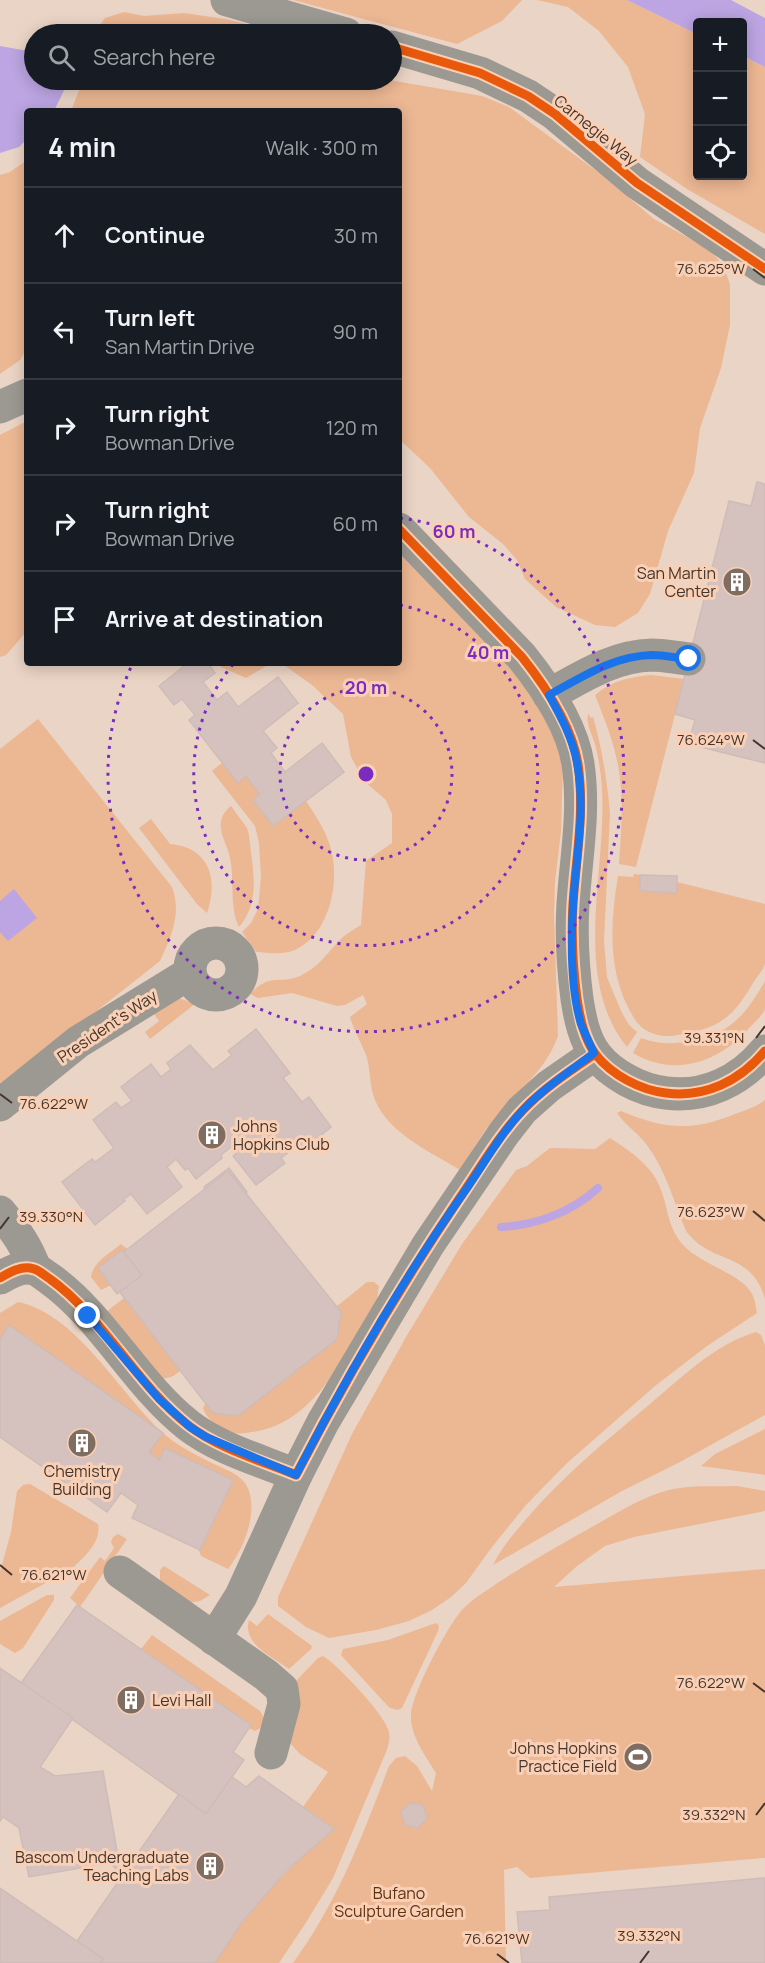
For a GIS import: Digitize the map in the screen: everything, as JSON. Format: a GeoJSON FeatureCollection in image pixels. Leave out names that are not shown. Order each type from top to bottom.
{"type":"FeatureCollection","features":[{"type":"Feature","properties":{"kind":"street"},"geometry":{"type":"LineString","coordinates":[[227,0],[311,24]]}},
{"type":"Feature","properties":{"kind":"street","name":"Carnegie Way"},"geometry":{"type":"LineString","coordinates":[[402,50],[480,74],[528,96],[555,114],[637,183],[765,269]]}},
{"type":"Feature","properties":{"kind":"street"},"geometry":{"type":"LineString","coordinates":[[0,407],[24,396]]}},
{"type":"Feature","properties":{"kind":"street"},"geometry":{"type":"LineString","coordinates":[[402,532],[538,676],[570,737],[581,786],[572,953],[581,1023],[594,1053],[615,1072],[646,1089],[689,1094],[709,1090],[736,1078],[765,1051]]}},
{"type":"Feature","properties":{"kind":"street"},"geometry":{"type":"LineString","coordinates":[[549,695],[591,671],[622,659],[653,655],[689,659]]}},
{"type":"Feature","properties":{"kind":"street","name":"President's Way"},"geometry":{"type":"LineString","coordinates":[[0,1105],[78,1042],[190,973]]}},
{"type":"Feature","properties":{"kind":"street"},"geometry":{"type":"LineString","coordinates":[[214,1639],[241,1596],[296,1475],[323,1422],[411,1271],[522,1110],[549,1086],[594,1053]]}},
{"type":"Feature","properties":{"kind":"street"},"geometry":{"type":"LineString","coordinates":[[0,1212],[29,1250],[35,1269],[72,1298],[159,1399],[190,1427],[206,1437],[296,1475]]}},
{"type":"Feature","properties":{"kind":"street"},"geometry":{"type":"LineString","coordinates":[[0,1278],[20,1269],[35,1269]]}},
{"type":"Feature","properties":{"kind":"street"},"geometry":{"type":"LineString","coordinates":[[120,1572],[266,1675],[282,1689],[284,1704],[271,1752]]}},
{"type":"Feature","properties":{"kind":"green space"},"geometry":{"type":"Polygon","coordinates":[[[293,0],[522,0],[502,21],[457,44],[402,29],[402,24],[382,24],[293,0]]]}},
{"type":"Feature","properties":{"kind":"green space"},"geometry":{"type":"Polygon","coordinates":[[[537,0],[627,0],[693,32],[693,180],[747,180],[747,58],[765,67],[765,234],[687,189],[640,157],[645,114],[628,67],[599,31],[568,7],[537,0]]]}},
{"type":"Feature","properties":{"kind":"green space"},"geometry":{"type":"Polygon","coordinates":[[[124,12],[144,16],[184,13],[246,24],[100,24],[105,18],[124,12]]]}},
{"type":"Feature","properties":{"kind":"green space"},"geometry":{"type":"Polygon","coordinates":[[[402,82],[482,96],[509,107],[606,178],[654,219],[709,249],[723,265],[730,284],[730,325],[721,368],[700,428],[694,473],[668,531],[650,594],[638,613],[615,627],[595,625],[556,607],[525,579],[517,560],[503,544],[469,517],[430,468],[402,442],[402,108],[72,108],[79,90],[402,90],[402,82]]]}},
{"type":"Feature","properties":{"kind":"green space"},"geometry":{"type":"Polygon","coordinates":[[[24,162],[24,354],[20,360],[0,374],[0,175],[10,172],[24,162]]]}},
{"type":"Feature","properties":{"kind":"green space"},"geometry":{"type":"Polygon","coordinates":[[[24,423],[24,634],[6,655],[0,657],[0,435],[24,423]]]}},
{"type":"Feature","properties":{"kind":"green space"},"geometry":{"type":"Polygon","coordinates":[[[402,556],[505,658],[541,712],[556,742],[563,768],[561,831],[554,914],[558,1036],[539,1069],[492,1122],[460,1170],[412,1141],[390,1123],[381,1112],[373,1095],[366,1055],[350,1017],[367,1004],[363,995],[345,1005],[337,1006],[292,993],[258,998],[250,994],[264,983],[293,978],[306,973],[321,961],[343,937],[361,925],[366,861],[392,843],[392,814],[386,800],[365,782],[351,757],[343,714],[312,685],[285,666],[402,666],[402,556]]]}},
{"type":"Feature","properties":{"kind":"green space"},"geometry":{"type":"Polygon","coordinates":[[[220,666],[266,666],[246,678],[220,666]]]}},
{"type":"Feature","properties":{"kind":"green space"},"geometry":{"type":"Polygon","coordinates":[[[651,675],[684,679],[636,867],[619,864],[621,782],[612,742],[595,695],[621,680],[651,675]]]}},
{"type":"Feature","properties":{"kind":"green space"},"geometry":{"type":"Polygon","coordinates":[[[588,714],[591,718],[593,717],[599,740],[610,813],[604,941],[607,977],[621,1011],[629,1025],[637,1032],[627,1047],[610,1019],[600,989],[596,957],[595,923],[602,789],[599,761],[588,714]]]}},
{"type":"Feature","properties":{"kind":"green space"},"geometry":{"type":"Polygon","coordinates":[[[38,719],[172,887],[176,907],[174,925],[160,961],[0,1087],[0,749],[38,719]]]}},
{"type":"Feature","properties":{"kind":"green space"},"geometry":{"type":"Polygon","coordinates":[[[222,763],[237,782],[246,776],[260,794],[253,800],[273,826],[306,801],[329,843],[333,859],[334,884],[328,910],[316,933],[293,951],[256,952],[242,932],[251,923],[258,909],[261,877],[259,843],[255,826],[212,771],[222,763]]]}},
{"type":"Feature","properties":{"kind":"green space"},"geometry":{"type":"Polygon","coordinates":[[[231,806],[247,828],[254,883],[251,906],[239,927],[234,910],[230,858],[221,826],[225,811],[231,806]]]}},
{"type":"Feature","properties":{"kind":"green space"},"geometry":{"type":"Polygon","coordinates":[[[151,819],[170,844],[194,851],[208,867],[212,888],[207,913],[197,904],[139,828],[151,819]]]}},
{"type":"Feature","properties":{"kind":"green space"},"geometry":{"type":"Polygon","coordinates":[[[634,874],[640,875],[640,891],[676,893],[677,882],[765,904],[765,964],[738,1005],[723,1020],[704,1029],[665,1036],[653,1034],[643,1028],[634,1018],[619,984],[612,931],[618,876],[633,877],[634,874]]]}},
{"type":"Feature","properties":{"kind":"green space"},"geometry":{"type":"Polygon","coordinates":[[[765,981],[763,1014],[738,1039],[711,1057],[681,1065],[649,1060],[633,1053],[641,1038],[658,1042],[681,1043],[702,1039],[725,1029],[743,1014],[765,981]]]}},
{"type":"Feature","properties":{"kind":"green space"},"geometry":{"type":"Polygon","coordinates":[[[179,998],[195,1004],[150,1039],[145,1032],[159,1021],[154,1014],[179,998]]]}},
{"type":"Feature","properties":{"kind":"green space"},"geometry":{"type":"Polygon","coordinates":[[[765,1100],[765,1299],[759,1283],[741,1265],[707,1250],[686,1231],[665,1176],[654,1155],[617,1113],[621,1111],[664,1125],[691,1126],[719,1120],[765,1100]]]}},
{"type":"Feature","properties":{"kind":"green space"},"geometry":{"type":"Polygon","coordinates":[[[610,1138],[647,1166],[657,1181],[671,1225],[683,1245],[700,1258],[741,1282],[754,1298],[757,1313],[707,1346],[655,1386],[566,1464],[526,1505],[466,1583],[451,1597],[432,1610],[409,1621],[376,1630],[329,1638],[306,1627],[278,1606],[278,1597],[352,1434],[406,1337],[462,1244],[516,1170],[527,1166],[550,1148],[595,1149],[610,1138]]]}},
{"type":"Feature","properties":{"kind":"green space"},"geometry":{"type":"Polygon","coordinates":[[[121,1244],[127,1249],[124,1252],[122,1250],[98,1268],[111,1285],[101,1290],[91,1277],[92,1272],[102,1259],[121,1244]]]}},
{"type":"Feature","properties":{"kind":"green space"},"geometry":{"type":"Polygon","coordinates":[[[367,1282],[374,1282],[379,1286],[377,1299],[328,1381],[295,1415],[275,1426],[241,1434],[232,1433],[210,1420],[203,1408],[205,1404],[213,1413],[238,1416],[337,1339],[336,1307],[367,1282]]]}},
{"type":"Feature","properties":{"kind":"green space"},"geometry":{"type":"Polygon","coordinates":[[[124,1298],[180,1371],[176,1374],[169,1378],[161,1378],[106,1312],[124,1298]]]}},
{"type":"Feature","properties":{"kind":"green space"},"geometry":{"type":"Polygon","coordinates":[[[18,1302],[39,1309],[60,1322],[78,1338],[163,1433],[9,1326],[0,1339],[0,1313],[18,1302]]]}},
{"type":"Feature","properties":{"kind":"green space"},"geometry":{"type":"Polygon","coordinates":[[[756,1332],[761,1335],[765,1345],[765,1415],[622,1491],[493,1565],[513,1534],[586,1458],[699,1363],[726,1345],[756,1332]]]}},
{"type":"Feature","properties":{"kind":"green space"},"geometry":{"type":"Polygon","coordinates":[[[765,1429],[765,1475],[701,1466],[715,1454],[765,1429]]]}},
{"type":"Feature","properties":{"kind":"green space"},"geometry":{"type":"Polygon","coordinates":[[[163,1433],[185,1449],[242,1479],[250,1493],[249,1528],[240,1550],[228,1569],[201,1556],[165,1449],[160,1460],[149,1452],[163,1433]]]}},
{"type":"Feature","properties":{"kind":"green space"},"geometry":{"type":"Polygon","coordinates":[[[30,1484],[98,1524],[99,1530],[95,1543],[71,1569],[0,1608],[0,1572],[11,1532],[17,1491],[23,1485],[30,1484]]]}},
{"type":"Feature","properties":{"kind":"green space","name":"Bufano Sculpture Garden"},"geometry":{"type":"Polygon","coordinates":[[[737,1486],[765,1491],[765,1511],[634,1537],[605,1546],[577,1566],[554,1587],[765,1569],[765,1858],[530,1878],[517,1867],[504,1870],[506,1963],[293,1963],[323,1917],[348,1868],[389,1766],[396,1758],[405,1756],[417,1766],[432,1791],[436,1773],[416,1738],[411,1715],[417,1693],[431,1660],[463,1609],[519,1569],[641,1500],[678,1488],[737,1486]]]}},
{"type":"Feature","properties":{"kind":"green space"},"geometry":{"type":"Polygon","coordinates":[[[118,1534],[127,1539],[80,1607],[70,1598],[100,1557],[105,1561],[114,1548],[111,1542],[113,1537],[118,1534]]]}},
{"type":"Feature","properties":{"kind":"green space"},"geometry":{"type":"Polygon","coordinates":[[[164,1566],[210,1595],[200,1601],[188,1603],[160,1582],[160,1570],[164,1566]]]}},
{"type":"Feature","properties":{"kind":"green space"},"geometry":{"type":"Polygon","coordinates":[[[47,1595],[54,1595],[54,1600],[23,1648],[15,1653],[0,1644],[0,1621],[47,1595]]]}},
{"type":"Feature","properties":{"kind":"green space"},"geometry":{"type":"Polygon","coordinates":[[[268,1614],[312,1646],[289,1669],[267,1655],[250,1636],[249,1620],[257,1626],[268,1614]]]}},
{"type":"Feature","properties":{"kind":"green space"},"geometry":{"type":"Polygon","coordinates":[[[436,1623],[439,1626],[438,1631],[402,1708],[398,1710],[390,1708],[341,1655],[343,1649],[388,1640],[436,1623]]]}},
{"type":"Feature","properties":{"kind":"green space"},"geometry":{"type":"Polygon","coordinates":[[[152,1635],[260,1711],[264,1718],[262,1727],[255,1731],[249,1728],[251,1725],[141,1649],[152,1635]]]}},
{"type":"Feature","properties":{"kind":"green space"},"geometry":{"type":"Polygon","coordinates":[[[323,1656],[349,1679],[378,1712],[389,1732],[387,1749],[333,1878],[279,1963],[215,1963],[259,1902],[312,1847],[303,1807],[328,1772],[300,1754],[290,1743],[295,1682],[318,1658],[323,1656]]]}},
{"type":"Feature","properties":{"kind":"shaded area"},"geometry":{"type":"Polygon","coordinates":[[[627,0],[731,0],[765,18],[765,67],[747,58],[747,18],[693,18],[693,32],[627,0]]]}},
{"type":"Feature","properties":{"kind":"shaded area"},"geometry":{"type":"Polygon","coordinates":[[[0,46],[24,50],[24,90],[64,90],[55,108],[24,108],[24,142],[19,147],[0,153],[0,46]]]}},
{"type":"Feature","properties":{"kind":"shaded area"},"geometry":{"type":"Polygon","coordinates":[[[14,889],[37,918],[8,941],[0,932],[0,901],[14,889]]]}},
{"type":"Feature","properties":{"kind":"building","name":"San Martin Center"},"geometry":{"type":"Polygon","coordinates":[[[757,482],[765,484],[765,763],[688,744],[695,720],[675,714],[729,501],[751,506],[757,482]]]}},
{"type":"Feature","properties":{"kind":"building"},"geometry":{"type":"Polygon","coordinates":[[[184,666],[210,666],[215,673],[203,682],[217,700],[227,692],[238,707],[278,677],[298,703],[263,731],[277,748],[271,753],[285,772],[322,743],[344,772],[273,826],[253,800],[260,794],[246,776],[238,783],[189,720],[195,715],[182,699],[174,705],[159,686],[184,666]]]}},
{"type":"Feature","properties":{"kind":"building"},"geometry":{"type":"Polygon","coordinates":[[[640,875],[677,876],[677,893],[640,891],[640,875]]]}},
{"type":"Feature","properties":{"kind":"building","name":"Johns Hopkins Club"},"geometry":{"type":"Polygon","coordinates":[[[256,1029],[290,1073],[283,1078],[302,1102],[309,1097],[331,1127],[304,1149],[300,1144],[281,1158],[285,1163],[256,1185],[233,1156],[236,1154],[231,1147],[221,1155],[222,1158],[196,1179],[188,1168],[185,1170],[176,1159],[167,1167],[182,1187],[147,1214],[131,1194],[95,1225],[62,1182],[92,1159],[95,1162],[114,1148],[93,1120],[116,1102],[121,1108],[132,1101],[121,1087],[151,1064],[161,1077],[171,1069],[167,1063],[190,1045],[213,1070],[232,1055],[228,1051],[256,1029]]]}},
{"type":"Feature","properties":{"kind":"building"},"geometry":{"type":"Polygon","coordinates":[[[229,1168],[247,1192],[223,1211],[204,1187],[229,1168]]]}},
{"type":"Feature","properties":{"kind":"building"},"geometry":{"type":"Polygon","coordinates":[[[228,1171],[341,1312],[337,1339],[238,1416],[213,1413],[102,1269],[228,1171]]]}},
{"type":"Feature","properties":{"kind":"building"},"geometry":{"type":"Polygon","coordinates":[[[122,1250],[142,1275],[117,1294],[98,1268],[122,1250]]]}},
{"type":"Feature","properties":{"kind":"building","name":"Chemistry Building"},"geometry":{"type":"Polygon","coordinates":[[[9,1325],[163,1433],[149,1452],[160,1460],[165,1448],[233,1480],[200,1550],[132,1518],[138,1505],[121,1493],[107,1512],[0,1437],[0,1339],[9,1325]]]}},
{"type":"Feature","properties":{"kind":"building","name":"Levi Hall"},"geometry":{"type":"Polygon","coordinates":[[[77,1605],[251,1725],[233,1752],[244,1760],[206,1814],[21,1683],[77,1605]]]}},
{"type":"Feature","properties":{"kind":"building"},"geometry":{"type":"Polygon","coordinates":[[[0,1668],[73,1718],[40,1767],[55,1776],[103,1771],[117,1851],[132,1861],[123,1874],[109,1863],[29,1877],[19,1828],[3,1817],[0,1821],[0,1668]]]}},
{"type":"Feature","properties":{"kind":"building","name":"Bascom Undergraduate Teaching Labs"},"geometry":{"type":"Polygon","coordinates":[[[259,1776],[334,1829],[286,1871],[242,1922],[215,1963],[101,1963],[103,1959],[77,1941],[179,1794],[206,1814],[232,1777],[246,1787],[259,1776]]]}},
{"type":"Feature","properties":{"kind":"building"},"geometry":{"type":"Polygon","coordinates":[[[410,1803],[423,1805],[427,1818],[418,1828],[405,1825],[401,1812],[410,1803]]]}},
{"type":"Feature","properties":{"kind":"building"},"geometry":{"type":"Polygon","coordinates":[[[765,1878],[765,1963],[522,1963],[517,1912],[550,1910],[549,1897],[765,1878]]]}},
{"type":"Feature","properties":{"kind":"building"},"geometry":{"type":"Polygon","coordinates":[[[0,1888],[103,1959],[101,1963],[0,1963],[0,1888]]]}},
{"type":"Feature","properties":{"kind":"waterway"},"geometry":{"type":"LineString","coordinates":[[501,1227],[553,1216],[577,1204],[598,1188]]}},
{"type":"Feature","properties":{"kind":"cycle path"},"geometry":{"type":"LineString","coordinates":[[402,50],[480,73],[528,96],[555,114],[637,183],[765,269]]}},
{"type":"Feature","properties":{"kind":"cycle path"},"geometry":{"type":"LineString","coordinates":[[402,532],[522,657],[549,694],[570,735],[578,764],[581,800],[572,916],[574,976],[583,1028],[596,1055],[618,1075],[637,1085],[646,1089],[680,1094],[708,1090],[733,1079],[765,1051]]}},
{"type":"Feature","properties":{"kind":"cycle path"},"geometry":{"type":"LineString","coordinates":[[0,1278],[21,1269],[30,1268],[40,1272],[87,1312],[152,1390],[188,1425],[212,1441],[296,1475],[353,1369],[394,1300],[497,1142],[531,1102],[595,1054]]}},
{"type":"Feature","properties":{"kind":"place","name":"San Martin Center"},"geometry":{"type":"Point","coordinates":[737,582]}},
{"type":"Feature","properties":{"kind":"place","name":"Johns Hopkins Club"},"geometry":{"type":"Point","coordinates":[212,1135]}},
{"type":"Feature","properties":{"kind":"place","name":"Chemistry Building"},"geometry":{"type":"Point","coordinates":[82,1443]}},
{"type":"Feature","properties":{"kind":"place","name":"Levi Hall"},"geometry":{"type":"Point","coordinates":[131,1700]}},
{"type":"Feature","properties":{"kind":"place","name":"Johns Hopkins Practice Field"},"geometry":{"type":"Point","coordinates":[638,1757]}},
{"type":"Feature","properties":{"kind":"place","name":"Bascom Undergraduate Teaching Labs"},"geometry":{"type":"Point","coordinates":[210,1866]}},
{"type":"Feature","properties":{"kind":"route"},"geometry":{"type":"LineString","coordinates":[[88,1316],[159,1399],[190,1427],[206,1437],[296,1475],[323,1422],[411,1271],[504,1133],[522,1110],[549,1086],[594,1053],[581,1023],[572,953],[581,786],[570,737],[549,695],[591,671],[622,659],[653,655],[689,659]]}}]}
